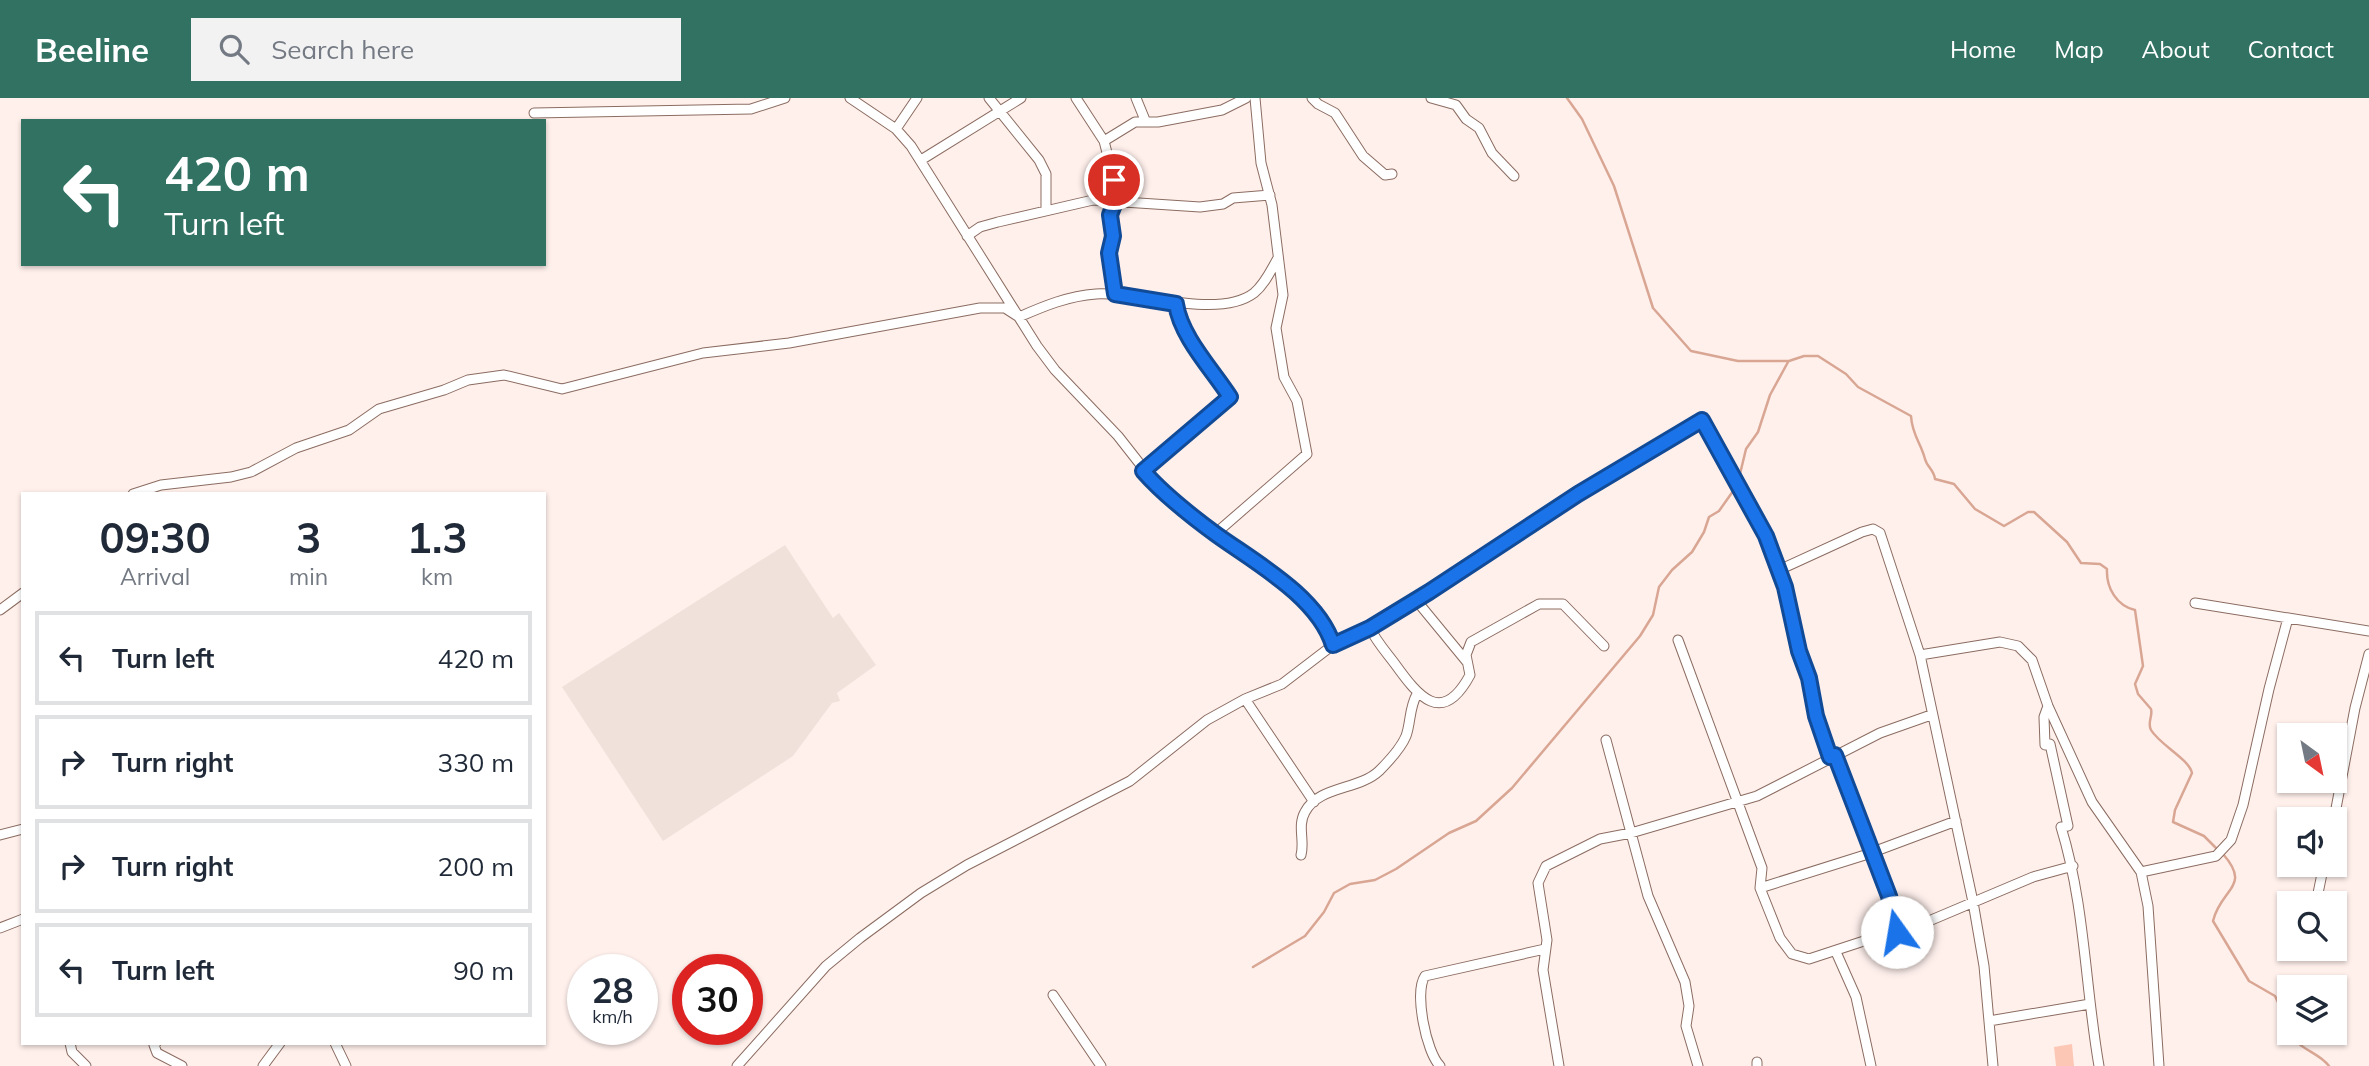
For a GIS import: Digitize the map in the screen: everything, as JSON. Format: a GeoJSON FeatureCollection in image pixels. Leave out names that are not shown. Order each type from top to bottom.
{"type":"FeatureCollection","features":[{"type":"Feature","properties":{"kind":"street"},"geometry":{"type":"LineString","coordinates":[[534,113],[751,109],[785,98]]}},
{"type":"Feature","properties":{"kind":"street"},"geometry":{"type":"LineString","coordinates":[[850,98],[896,129],[921,160],[1037,346],[1055,370],[1118,436],[1143,471],[1158,487],[1215,534],[1258,563],[1305,601],[1328,629],[1333,645]]}},
{"type":"Feature","properties":{"kind":"street"},"geometry":{"type":"LineString","coordinates":[[896,129],[917,98]]}},
{"type":"Feature","properties":{"kind":"street"},"geometry":{"type":"LineString","coordinates":[[989,98],[1039,160],[1046,174],[1046,208]]}},
{"type":"Feature","properties":{"kind":"street"},"geometry":{"type":"LineString","coordinates":[[921,160],[1021,98]]}},
{"type":"Feature","properties":{"kind":"street"},"geometry":{"type":"LineString","coordinates":[[1076,98],[1104,141],[1114,180],[1116,199],[1110,215],[1113,236],[1109,253],[1115,294]]}},
{"type":"Feature","properties":{"kind":"street"},"geometry":{"type":"LineString","coordinates":[[1136,98],[1145,121]]}},
{"type":"Feature","properties":{"kind":"street"},"geometry":{"type":"LineString","coordinates":[[1104,141],[1135,122],[1158,122],[1222,110],[1246,98]]}},
{"type":"Feature","properties":{"kind":"street"},"geometry":{"type":"LineString","coordinates":[[1215,534],[1307,454],[1297,401],[1284,377],[1276,328],[1283,295],[1270,195],[1261,163],[1255,98]]}},
{"type":"Feature","properties":{"kind":"street"},"geometry":{"type":"LineString","coordinates":[[1312,98],[1335,113],[1363,156],[1385,175],[1392,174]]}},
{"type":"Feature","properties":{"kind":"street"},"geometry":{"type":"LineString","coordinates":[[1431,98],[1450,101],[1456,105],[1466,118],[1479,128],[1492,153],[1514,176]]}},
{"type":"Feature","properties":{"kind":"street"},"geometry":{"type":"LineString","coordinates":[[967,236],[980,227],[1046,208],[1093,200],[1116,199],[1200,207],[1223,204],[1233,198],[1270,195]]}},
{"type":"Feature","properties":{"kind":"street"},"geometry":{"type":"LineString","coordinates":[[1019,317],[1060,300],[1115,294],[1176,304],[1238,302],[1253,294],[1264,283],[1278,258]]}},
{"type":"Feature","properties":{"kind":"street"},"geometry":{"type":"LineString","coordinates":[[1143,471],[1230,397],[1192,341],[1177,314],[1176,304]]}},
{"type":"Feature","properties":{"kind":"street"},"geometry":{"type":"LineString","coordinates":[[139,492],[161,485],[230,477],[251,471],[296,448],[349,430],[379,409],[468,380],[504,375],[562,389],[703,353],[789,342],[947,313],[980,308],[1005,308],[1019,317]]}},
{"type":"Feature","properties":{"kind":"street"},"geometry":{"type":"LineString","coordinates":[[737,1066],[842,951],[921,893],[967,865],[1130,780],[1207,720],[1245,699],[1282,684],[1333,645],[1370,628],[1416,600],[1578,494],[1702,420],[1766,536],[1779,570],[1799,651],[1809,678],[1816,716],[1889,896],[1897,932]]}},
{"type":"Feature","properties":{"kind":"street"},"geometry":{"type":"LineString","coordinates":[[1779,570],[1862,532],[1873,529],[1880,533],[1920,655],[1956,821],[1984,966],[1993,1066]]}},
{"type":"Feature","properties":{"kind":"street"},"geometry":{"type":"LineString","coordinates":[[0,610],[21,594]]}},
{"type":"Feature","properties":{"kind":"street"},"geometry":{"type":"LineString","coordinates":[[1370,628],[1417,694],[1433,703],[1456,695],[1470,675],[1466,662],[1416,600]]}},
{"type":"Feature","properties":{"kind":"street"},"geometry":{"type":"LineString","coordinates":[[2194,603],[2369,631]]}},
{"type":"Feature","properties":{"kind":"street"},"geometry":{"type":"LineString","coordinates":[[1466,662],[1471,642],[1539,604],[1563,604],[1604,646]]}},
{"type":"Feature","properties":{"kind":"street"},"geometry":{"type":"LineString","coordinates":[[2141,872],[2216,856],[2235,831],[2288,618]]}},
{"type":"Feature","properties":{"kind":"street"},"geometry":{"type":"LineString","coordinates":[[1678,639],[1762,868],[1760,888],[1780,938],[1792,954],[1808,959],[1836,952],[1873,937],[1897,932],[2033,877],[2073,866]]}},
{"type":"Feature","properties":{"kind":"street"},"geometry":{"type":"LineString","coordinates":[[1920,655],[2000,642],[2018,646],[2032,660],[2048,706],[2092,802],[2141,872],[2148,905],[2159,1066]]}},
{"type":"Feature","properties":{"kind":"street"},"geometry":{"type":"LineString","coordinates":[[2336,807],[2355,708],[2369,654]]}},
{"type":"Feature","properties":{"kind":"street"},"geometry":{"type":"LineString","coordinates":[[1301,855],[1302,819],[1314,802],[1327,794],[1359,784],[1378,772],[1407,733],[1410,707],[1417,694]]}},
{"type":"Feature","properties":{"kind":"street"},"geometry":{"type":"LineString","coordinates":[[1245,699],[1314,802]]}},
{"type":"Feature","properties":{"kind":"street"},"geometry":{"type":"LineString","coordinates":[[2048,706],[2044,717],[2045,745],[2050,744],[2068,826],[2061,827],[2073,866],[2099,1066]]}},
{"type":"Feature","properties":{"kind":"street"},"geometry":{"type":"LineString","coordinates":[[1559,1066],[1543,970],[1547,940],[1538,883],[1542,870],[1556,858],[1600,839],[1631,833],[1767,791],[1880,733],[1931,715]]}},
{"type":"Feature","properties":{"kind":"street"},"geometry":{"type":"LineString","coordinates":[[1606,740],[1654,912],[1685,982],[1689,1006],[1686,1026],[1698,1066]]}},
{"type":"Feature","properties":{"kind":"street"},"geometry":{"type":"LineString","coordinates":[[1760,888],[1872,852],[1956,821]]}},
{"type":"Feature","properties":{"kind":"street"},"geometry":{"type":"LineString","coordinates":[[0,835],[21,830]]}},
{"type":"Feature","properties":{"kind":"street"},"geometry":{"type":"LineString","coordinates":[[0,928],[21,920]]}},
{"type":"Feature","properties":{"kind":"street"},"geometry":{"type":"LineString","coordinates":[[1440,1066],[1424,1027],[1421,982],[1424,976],[1545,949]]}},
{"type":"Feature","properties":{"kind":"street"},"geometry":{"type":"LineString","coordinates":[[1836,952],[1856,997],[1871,1066]]}},
{"type":"Feature","properties":{"kind":"street"},"geometry":{"type":"LineString","coordinates":[[1053,995],[1101,1066]]}},
{"type":"Feature","properties":{"kind":"street"},"geometry":{"type":"LineString","coordinates":[[1989,1021],[2090,1004]]}},
{"type":"Feature","properties":{"kind":"street"},"geometry":{"type":"LineString","coordinates":[[70,1045],[72,1052],[86,1066]]}},
{"type":"Feature","properties":{"kind":"street"},"geometry":{"type":"LineString","coordinates":[[154,1045],[157,1053],[183,1066]]}},
{"type":"Feature","properties":{"kind":"street"},"geometry":{"type":"LineString","coordinates":[[263,1066],[279,1045]]}},
{"type":"Feature","properties":{"kind":"street"},"geometry":{"type":"LineString","coordinates":[[336,1045],[345,1066]]}},
{"type":"Feature","properties":{"kind":"shaded area"},"geometry":{"type":"Polygon","coordinates":[[[785,545],[833,618],[839,613],[876,665],[837,693],[840,701],[832,703],[793,756],[663,841],[562,687],[785,545]]]}},
{"type":"Feature","properties":{"kind":"building"},"geometry":{"type":"Polygon","coordinates":[[[2072,1044],[2074,1066],[2056,1066],[2054,1047],[2072,1044]]]}},
{"type":"Feature","properties":{"kind":"waterway"},"geometry":{"type":"LineString","coordinates":[[1567,98],[1582,119],[1614,186],[1653,308],[1691,351],[1738,361],[1789,361],[1804,356],[1818,356],[1846,374],[1858,387],[1911,416],[1915,434],[1935,479],[1954,484],[1975,509],[2004,526],[2028,512],[2034,512],[2067,542],[2081,563],[2100,564],[2107,569],[2108,583],[2114,595],[2123,605],[2135,610],[2143,666],[2135,684],[2138,694],[2151,709],[2151,730],[2186,762],[2192,773],[2175,810],[2173,822],[2204,836],[2218,850]]}},
{"type":"Feature","properties":{"kind":"waterway"},"geometry":{"type":"LineString","coordinates":[[1740,474],[1746,449],[1758,432],[1770,395],[1788,362]]}},
{"type":"Feature","properties":{"kind":"waterway"},"geometry":{"type":"LineString","coordinates":[[1253,967],[1305,936],[1324,912],[1334,893],[1350,884],[1375,880],[1396,869],[1449,833],[1476,821],[1512,788],[1640,636],[1653,615],[1659,587],[1672,570],[1692,552],[1709,517],[1719,511],[1738,484]]}},
{"type":"Feature","properties":{"kind":"waterway"},"geometry":{"type":"LineString","coordinates":[[2223,854],[2231,865],[2235,881],[2213,921],[2249,981],[2275,996],[2277,1000]]}},
{"type":"Feature","properties":{"kind":"waterway"},"geometry":{"type":"LineString","coordinates":[[2300,1045],[2329,1066]]}},
{"type":"Feature","properties":{"kind":"route"},"geometry":{"type":"LineString","coordinates":[[1114,180],[1116,199],[1110,215],[1113,236],[1109,253],[1115,294],[1176,304],[1177,314],[1192,341],[1230,397],[1143,471],[1158,487],[1215,534],[1258,563],[1305,601],[1328,629],[1333,645],[1370,628],[1510,541],[1578,494],[1702,420],[1714,437],[1766,536],[1785,587],[1816,716],[1830,757],[1835,755],[1881,874],[1897,932]]}}]}
